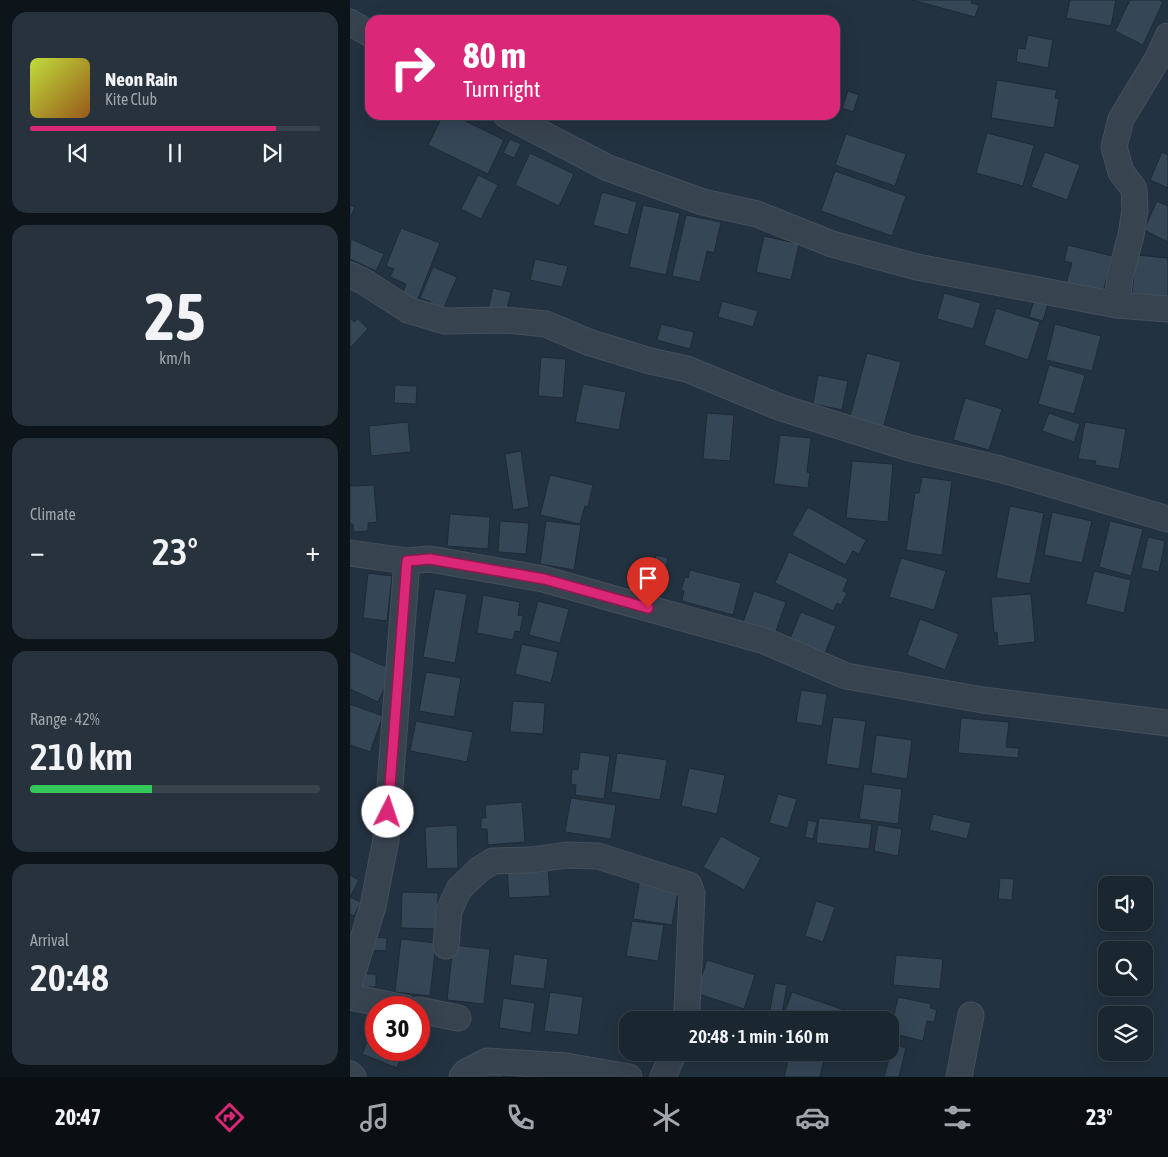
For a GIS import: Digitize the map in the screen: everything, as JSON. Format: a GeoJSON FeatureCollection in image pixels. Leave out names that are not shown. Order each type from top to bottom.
{"type":"FeatureCollection","features":[{"type":"Feature","properties":{"kind":"street"},"geometry":{"type":"LineString","coordinates":[[350,22],[365,31]]}},
{"type":"Feature","properties":{"kind":"street"},"geometry":{"type":"LineString","coordinates":[[1117,305],[1120,277],[1131,235],[1135,210],[1134,189],[1121,172],[1114,147],[1121,119],[1158,58],[1168,36]]}},
{"type":"Feature","properties":{"kind":"street"},"geometry":{"type":"LineString","coordinates":[[516,120],[608,168],[703,202],[757,214],[832,244],[916,267],[1117,305],[1168,308]]}},
{"type":"Feature","properties":{"kind":"street"},"geometry":{"type":"LineString","coordinates":[[350,275],[363,281],[408,310],[445,321],[505,320],[546,324],[588,342],[650,362],[687,369],[779,407],[910,448],[1000,469],[1168,519]]}},
{"type":"Feature","properties":{"kind":"street"},"geometry":{"type":"LineString","coordinates":[[350,553],[407,561],[430,559],[544,579],[765,642],[846,676],[982,700],[1168,722]]}},
{"type":"Feature","properties":{"kind":"street"},"geometry":{"type":"LineString","coordinates":[[350,982],[374,906],[386,840],[407,561]]}},
{"type":"Feature","properties":{"kind":"street"},"geometry":{"type":"LineString","coordinates":[[446,946],[449,911],[459,889],[480,869],[493,861],[531,860],[566,855],[598,856],[631,868],[674,878],[689,885],[692,894],[687,1011]]}},
{"type":"Feature","properties":{"kind":"street"},"geometry":{"type":"LineString","coordinates":[[350,997],[365,1000]]}},
{"type":"Feature","properties":{"kind":"street"},"geometry":{"type":"LineString","coordinates":[[430,1012],[458,1018]]}},
{"type":"Feature","properties":{"kind":"street"},"geometry":{"type":"LineString","coordinates":[[959,1077],[971,1015]]}},
{"type":"Feature","properties":{"kind":"street"},"geometry":{"type":"LineString","coordinates":[[462,1077],[466,1072],[487,1061],[566,1066],[628,1077]]}},
{"type":"Feature","properties":{"kind":"street"},"geometry":{"type":"LineString","coordinates":[[663,1077],[670,1061]]}},
{"type":"Feature","properties":{"kind":"street"},"geometry":{"type":"LineString","coordinates":[[350,1074],[353,1077]]}},
{"type":"Feature","properties":{"kind":"building"},"geometry":{"type":"Polygon","coordinates":[[[912,0],[972,0],[971,3],[979,5],[975,17],[912,0]]]}},
{"type":"Feature","properties":{"kind":"building"},"geometry":{"type":"Polygon","coordinates":[[[1070,0],[1116,0],[1111,26],[1066,18],[1070,0]]]}},
{"type":"Feature","properties":{"kind":"building"},"geometry":{"type":"Polygon","coordinates":[[[1130,0],[1159,0],[1163,2],[1143,45],[1115,31],[1130,0]]]}},
{"type":"Feature","properties":{"kind":"building"},"geometry":{"type":"Polygon","coordinates":[[[1028,35],[1053,40],[1048,68],[1016,62],[1018,48],[1025,49],[1028,35]]]}},
{"type":"Feature","properties":{"kind":"building"},"geometry":{"type":"Polygon","coordinates":[[[997,80],[1057,90],[1055,98],[1059,99],[1054,128],[991,118],[997,80]]]}},
{"type":"Feature","properties":{"kind":"building"},"geometry":{"type":"Polygon","coordinates":[[[848,91],[859,95],[853,112],[842,108],[848,91]]]}},
{"type":"Feature","properties":{"kind":"building"},"geometry":{"type":"Polygon","coordinates":[[[440,120],[463,120],[504,140],[488,174],[428,145],[440,120]]]}},
{"type":"Feature","properties":{"kind":"building"},"geometry":{"type":"Polygon","coordinates":[[[987,133],[1034,145],[1023,186],[976,173],[987,133]]]}},
{"type":"Feature","properties":{"kind":"building"},"geometry":{"type":"Polygon","coordinates":[[[846,134],[906,154],[895,186],[835,165],[846,134]]]}},
{"type":"Feature","properties":{"kind":"building"},"geometry":{"type":"Polygon","coordinates":[[[510,139],[521,144],[514,158],[503,153],[510,139]]]}},
{"type":"Feature","properties":{"kind":"building"},"geometry":{"type":"Polygon","coordinates":[[[1045,152],[1080,165],[1067,200],[1031,187],[1045,152]]]}},
{"type":"Feature","properties":{"kind":"building"},"geometry":{"type":"Polygon","coordinates":[[[1162,152],[1168,155],[1168,188],[1150,180],[1162,152]]]}},
{"type":"Feature","properties":{"kind":"building"},"geometry":{"type":"Polygon","coordinates":[[[530,153],[574,174],[559,206],[515,185],[530,153]]]}},
{"type":"Feature","properties":{"kind":"building"},"geometry":{"type":"Polygon","coordinates":[[[835,171],[906,196],[892,236],[821,211],[835,171]]]}},
{"type":"Feature","properties":{"kind":"building"},"geometry":{"type":"Polygon","coordinates":[[[478,175],[498,185],[481,219],[461,209],[478,175]]]}},
{"type":"Feature","properties":{"kind":"building"},"geometry":{"type":"Polygon","coordinates":[[[602,192],[637,202],[628,235],[593,225],[602,192]]]}},
{"type":"Feature","properties":{"kind":"building"},"geometry":{"type":"Polygon","coordinates":[[[1157,201],[1168,206],[1168,242],[1144,230],[1157,201]]]}},
{"type":"Feature","properties":{"kind":"building"},"geometry":{"type":"Polygon","coordinates":[[[350,205],[355,207],[350,219],[350,205]]]}},
{"type":"Feature","properties":{"kind":"building"},"geometry":{"type":"Polygon","coordinates":[[[643,205],[680,213],[666,275],[629,267],[643,205]]]}},
{"type":"Feature","properties":{"kind":"building"},"geometry":{"type":"Polygon","coordinates":[[[686,215],[721,222],[714,253],[707,251],[700,282],[672,276],[686,215]]]}},
{"type":"Feature","properties":{"kind":"building"},"geometry":{"type":"Polygon","coordinates":[[[401,228],[440,243],[417,301],[402,295],[406,284],[390,277],[394,269],[386,266],[401,228]]]}},
{"type":"Feature","properties":{"kind":"building"},"geometry":{"type":"Polygon","coordinates":[[[764,236],[799,244],[791,280],[756,272],[764,236]]]}},
{"type":"Feature","properties":{"kind":"building"},"geometry":{"type":"Polygon","coordinates":[[[351,239],[384,254],[376,271],[350,259],[351,239]]]}},
{"type":"Feature","properties":{"kind":"building"},"geometry":{"type":"Polygon","coordinates":[[[1068,245],[1112,256],[1102,297],[1065,287],[1072,263],[1064,261],[1068,245]]]}},
{"type":"Feature","properties":{"kind":"building"},"geometry":{"type":"Polygon","coordinates":[[[1136,255],[1168,258],[1168,297],[1132,293],[1136,255]]]}},
{"type":"Feature","properties":{"kind":"building"},"geometry":{"type":"Polygon","coordinates":[[[535,259],[568,266],[562,287],[530,280],[535,259]]]}},
{"type":"Feature","properties":{"kind":"building"},"geometry":{"type":"Polygon","coordinates":[[[433,267],[457,277],[443,310],[430,305],[431,302],[420,298],[433,267]]]}},
{"type":"Feature","properties":{"kind":"building"},"geometry":{"type":"Polygon","coordinates":[[[493,288],[511,292],[505,317],[487,313],[493,288]]]}},
{"type":"Feature","properties":{"kind":"building"},"geometry":{"type":"Polygon","coordinates":[[[944,293],[981,303],[973,329],[937,319],[944,293]]]}},
{"type":"Feature","properties":{"kind":"building"},"geometry":{"type":"Polygon","coordinates":[[[1034,300],[1048,304],[1043,321],[1029,317],[1034,300]]]}},
{"type":"Feature","properties":{"kind":"building"},"geometry":{"type":"Polygon","coordinates":[[[722,301],[758,311],[753,327],[718,317],[722,301]]]}},
{"type":"Feature","properties":{"kind":"building"},"geometry":{"type":"Polygon","coordinates":[[[996,308],[1040,322],[1028,360],[984,345],[996,308]]]}},
{"type":"Feature","properties":{"kind":"building"},"geometry":{"type":"Polygon","coordinates":[[[350,318],[354,322],[358,319],[368,329],[350,348],[350,318]]]}},
{"type":"Feature","properties":{"kind":"building"},"geometry":{"type":"Polygon","coordinates":[[[661,324],[694,332],[690,349],[657,340],[661,324]]]}},
{"type":"Feature","properties":{"kind":"building"},"geometry":{"type":"Polygon","coordinates":[[[1055,324],[1101,336],[1092,371],[1046,360],[1055,324]]]}},
{"type":"Feature","properties":{"kind":"building"},"geometry":{"type":"Polygon","coordinates":[[[867,353],[901,362],[883,429],[849,420],[867,353]]]}},
{"type":"Feature","properties":{"kind":"building"},"geometry":{"type":"Polygon","coordinates":[[[541,357],[566,359],[563,398],[538,396],[541,357]]]}},
{"type":"Feature","properties":{"kind":"building"},"geometry":{"type":"Polygon","coordinates":[[[1049,365],[1085,375],[1074,414],[1038,404],[1049,365]]]}},
{"type":"Feature","properties":{"kind":"building"},"geometry":{"type":"Polygon","coordinates":[[[818,375],[848,381],[842,410],[813,404],[818,375]]]}},
{"type":"Feature","properties":{"kind":"building"},"geometry":{"type":"Polygon","coordinates":[[[583,384],[626,392],[619,430],[575,422],[583,384]]]}},
{"type":"Feature","properties":{"kind":"building"},"geometry":{"type":"Polygon","coordinates":[[[395,385],[417,386],[416,404],[394,403],[395,385]]]}},
{"type":"Feature","properties":{"kind":"building"},"geometry":{"type":"Polygon","coordinates":[[[965,398],[1002,409],[989,450],[953,440],[965,398]]]}},
{"type":"Feature","properties":{"kind":"building"},"geometry":{"type":"Polygon","coordinates":[[[707,413],[734,415],[730,461],[703,459],[707,413]]]}},
{"type":"Feature","properties":{"kind":"building"},"geometry":{"type":"Polygon","coordinates":[[[1049,413],[1080,424],[1074,442],[1042,431],[1049,413]]]}},
{"type":"Feature","properties":{"kind":"building"},"geometry":{"type":"Polygon","coordinates":[[[408,422],[411,452],[371,456],[369,426],[408,422]]]}},
{"type":"Feature","properties":{"kind":"building"},"geometry":{"type":"Polygon","coordinates":[[[1085,422],[1126,429],[1119,469],[1095,465],[1096,461],[1078,459],[1085,422]]]}},
{"type":"Feature","properties":{"kind":"building"},"geometry":{"type":"Polygon","coordinates":[[[780,435],[811,438],[807,472],[810,473],[808,488],[774,484],[780,435]]]}},
{"type":"Feature","properties":{"kind":"building"},"geometry":{"type":"Polygon","coordinates":[[[521,451],[529,507],[513,510],[505,454],[521,451]]]}},
{"type":"Feature","properties":{"kind":"building"},"geometry":{"type":"Polygon","coordinates":[[[852,461],[893,464],[888,522],[846,518],[852,461]]]}},
{"type":"Feature","properties":{"kind":"building"},"geometry":{"type":"Polygon","coordinates":[[[550,475],[593,485],[588,507],[585,506],[580,524],[540,515],[550,475]]]}},
{"type":"Feature","properties":{"kind":"building"},"geometry":{"type":"Polygon","coordinates":[[[922,477],[952,481],[942,555],[906,550],[915,493],[919,493],[922,477]]]}},
{"type":"Feature","properties":{"kind":"building"},"geometry":{"type":"Polygon","coordinates":[[[374,485],[377,522],[368,523],[368,531],[354,532],[353,524],[350,524],[350,486],[374,485]]]}},
{"type":"Feature","properties":{"kind":"building"},"geometry":{"type":"Polygon","coordinates":[[[1010,506],[1044,513],[1030,584],[996,578],[1010,506]]]}},
{"type":"Feature","properties":{"kind":"building"},"geometry":{"type":"Polygon","coordinates":[[[808,507],[866,540],[859,554],[853,551],[845,565],[792,535],[808,507]]]}},
{"type":"Feature","properties":{"kind":"building"},"geometry":{"type":"Polygon","coordinates":[[[1052,512],[1092,521],[1082,563],[1044,555],[1052,512]]]}},
{"type":"Feature","properties":{"kind":"building"},"geometry":{"type":"Polygon","coordinates":[[[450,514],[490,517],[488,549],[447,546],[450,514]]]}},
{"type":"Feature","properties":{"kind":"building"},"geometry":{"type":"Polygon","coordinates":[[[500,521],[529,523],[526,554],[498,552],[500,521]]]}},
{"type":"Feature","properties":{"kind":"building"},"geometry":{"type":"Polygon","coordinates":[[[546,521],[581,525],[574,570],[540,564],[546,521]]]}},
{"type":"Feature","properties":{"kind":"building"},"geometry":{"type":"Polygon","coordinates":[[[1110,521],[1143,529],[1131,576],[1099,567],[1110,521]]]}},
{"type":"Feature","properties":{"kind":"building"},"geometry":{"type":"Polygon","coordinates":[[[1148,537],[1165,541],[1159,572],[1141,568],[1148,537]]]}},
{"type":"Feature","properties":{"kind":"building"},"geometry":{"type":"Polygon","coordinates":[[[789,552],[848,579],[843,591],[847,593],[841,605],[837,603],[833,611],[775,583],[789,552]]]}},
{"type":"Feature","properties":{"kind":"building"},"geometry":{"type":"Polygon","coordinates":[[[656,555],[668,558],[665,571],[652,568],[656,555]]]}},
{"type":"Feature","properties":{"kind":"building"},"geometry":{"type":"Polygon","coordinates":[[[901,558],[946,571],[934,610],[889,597],[901,558]]]}},
{"type":"Feature","properties":{"kind":"building"},"geometry":{"type":"Polygon","coordinates":[[[690,570],[741,583],[733,615],[682,601],[684,591],[681,590],[685,577],[688,578],[690,570]]]}},
{"type":"Feature","properties":{"kind":"building"},"geometry":{"type":"Polygon","coordinates":[[[1094,571],[1131,580],[1124,613],[1086,604],[1094,571]]]}},
{"type":"Feature","properties":{"kind":"building"},"geometry":{"type":"Polygon","coordinates":[[[368,573],[392,576],[387,621],[363,618],[368,573]]]}},
{"type":"Feature","properties":{"kind":"building"},"geometry":{"type":"Polygon","coordinates":[[[435,589],[467,594],[455,663],[423,657],[435,589]]]}},
{"type":"Feature","properties":{"kind":"building"},"geometry":{"type":"Polygon","coordinates":[[[754,591],[786,602],[775,634],[743,622],[754,591]]]}},
{"type":"Feature","properties":{"kind":"building"},"geometry":{"type":"Polygon","coordinates":[[[1031,594],[1035,642],[998,646],[997,632],[994,633],[991,597],[1031,594]]]}},
{"type":"Feature","properties":{"kind":"building"},"geometry":{"type":"Polygon","coordinates":[[[483,595],[520,602],[518,615],[523,616],[520,632],[515,631],[513,640],[477,633],[483,595]]]}},
{"type":"Feature","properties":{"kind":"building"},"geometry":{"type":"Polygon","coordinates":[[[538,601],[569,609],[560,643],[529,635],[538,601]]]}},
{"type":"Feature","properties":{"kind":"building"},"geometry":{"type":"Polygon","coordinates":[[[801,612],[836,626],[823,658],[788,643],[801,612]]]}},
{"type":"Feature","properties":{"kind":"building"},"geometry":{"type":"Polygon","coordinates":[[[920,619],[959,634],[945,670],[907,655],[920,619]]]}},
{"type":"Feature","properties":{"kind":"building"},"geometry":{"type":"Polygon","coordinates":[[[522,644],[558,652],[551,683],[515,674],[522,644]]]}},
{"type":"Feature","properties":{"kind":"building"},"geometry":{"type":"Polygon","coordinates":[[[350,651],[393,670],[378,702],[350,689],[350,651]]]}},
{"type":"Feature","properties":{"kind":"building"},"geometry":{"type":"Polygon","coordinates":[[[426,672],[461,678],[454,717],[419,711],[426,672]]]}},
{"type":"Feature","properties":{"kind":"building"},"geometry":{"type":"Polygon","coordinates":[[[801,690],[827,694],[822,726],[796,722],[801,690]]]}},
{"type":"Feature","properties":{"kind":"building"},"geometry":{"type":"Polygon","coordinates":[[[513,701],[545,703],[543,734],[510,732],[513,701]]]}},
{"type":"Feature","properties":{"kind":"building"},"geometry":{"type":"Polygon","coordinates":[[[350,704],[383,716],[370,752],[350,745],[350,704]]]}},
{"type":"Feature","properties":{"kind":"building"},"geometry":{"type":"Polygon","coordinates":[[[833,717],[866,721],[859,769],[826,764],[833,717]]]}},
{"type":"Feature","properties":{"kind":"building"},"geometry":{"type":"Polygon","coordinates":[[[961,718],[1009,722],[1006,747],[1019,748],[1018,758],[958,753],[961,718]]]}},
{"type":"Feature","properties":{"kind":"building"},"geometry":{"type":"Polygon","coordinates":[[[416,721],[473,732],[467,762],[410,751],[416,721]]]}},
{"type":"Feature","properties":{"kind":"building"},"geometry":{"type":"Polygon","coordinates":[[[876,735],[912,740],[907,779],[871,773],[876,735]]]}},
{"type":"Feature","properties":{"kind":"building"},"geometry":{"type":"Polygon","coordinates":[[[580,752],[610,756],[604,799],[575,795],[576,785],[571,784],[572,769],[578,770],[580,752]]]}},
{"type":"Feature","properties":{"kind":"building"},"geometry":{"type":"Polygon","coordinates":[[[617,753],[667,760],[660,800],[611,792],[617,753]]]}},
{"type":"Feature","properties":{"kind":"building"},"geometry":{"type":"Polygon","coordinates":[[[689,768],[725,775],[717,814],[681,806],[689,768]]]}},
{"type":"Feature","properties":{"kind":"building"},"geometry":{"type":"Polygon","coordinates":[[[864,784],[902,789],[898,824],[859,819],[864,784]]]}},
{"type":"Feature","properties":{"kind":"building"},"geometry":{"type":"Polygon","coordinates":[[[778,794],[797,799],[788,828],[769,823],[778,794]]]}},
{"type":"Feature","properties":{"kind":"building"},"geometry":{"type":"Polygon","coordinates":[[[571,798],[616,805],[611,839],[565,832],[571,798]]]}},
{"type":"Feature","properties":{"kind":"building"},"geometry":{"type":"Polygon","coordinates":[[[522,802],[525,842],[488,845],[487,829],[481,829],[481,818],[486,818],[485,805],[522,802]]]}},
{"type":"Feature","properties":{"kind":"building"},"geometry":{"type":"Polygon","coordinates":[[[933,814],[971,823],[967,839],[929,830],[933,814]]]}},
{"type":"Feature","properties":{"kind":"building"},"geometry":{"type":"Polygon","coordinates":[[[819,818],[872,824],[869,849],[816,843],[819,818]]]}},
{"type":"Feature","properties":{"kind":"building"},"geometry":{"type":"Polygon","coordinates":[[[808,820],[817,822],[813,839],[805,837],[808,820]]]}},
{"type":"Feature","properties":{"kind":"building"},"geometry":{"type":"Polygon","coordinates":[[[457,825],[458,868],[427,869],[425,827],[457,825]]]}},
{"type":"Feature","properties":{"kind":"building"},"geometry":{"type":"Polygon","coordinates":[[[878,825],[902,829],[898,856],[874,851],[878,825]]]}},
{"type":"Feature","properties":{"kind":"building"},"geometry":{"type":"Polygon","coordinates":[[[721,836],[761,858],[744,890],[703,867],[721,836]]]}},
{"type":"Feature","properties":{"kind":"building"},"geometry":{"type":"Polygon","coordinates":[[[548,866],[550,896],[509,898],[507,868],[548,866]]]}},
{"type":"Feature","properties":{"kind":"building"},"geometry":{"type":"Polygon","coordinates":[[[350,875],[359,880],[350,897],[350,875]]]}},
{"type":"Feature","properties":{"kind":"building"},"geometry":{"type":"Polygon","coordinates":[[[1000,878],[1014,879],[1012,900],[998,899],[1000,878]]]}},
{"type":"Feature","properties":{"kind":"building"},"geometry":{"type":"Polygon","coordinates":[[[640,879],[679,886],[672,925],[633,919],[640,879]]]}},
{"type":"Feature","properties":{"kind":"building"},"geometry":{"type":"Polygon","coordinates":[[[402,892],[438,893],[437,929],[401,928],[402,892]]]}},
{"type":"Feature","properties":{"kind":"building"},"geometry":{"type":"Polygon","coordinates":[[[350,897],[361,902],[354,916],[350,914],[350,897]]]}},
{"type":"Feature","properties":{"kind":"building"},"geometry":{"type":"Polygon","coordinates":[[[816,901],[835,907],[823,942],[805,936],[816,901]]]}},
{"type":"Feature","properties":{"kind":"building"},"geometry":{"type":"Polygon","coordinates":[[[632,921],[664,925],[658,961],[626,956],[632,921]]]}},
{"type":"Feature","properties":{"kind":"building"},"geometry":{"type":"Polygon","coordinates":[[[368,937],[387,938],[386,951],[367,950],[368,937]]]}},
{"type":"Feature","properties":{"kind":"building"},"geometry":{"type":"Polygon","coordinates":[[[401,939],[436,943],[430,996],[395,992],[401,939]]]}},
{"type":"Feature","properties":{"kind":"building"},"geometry":{"type":"Polygon","coordinates":[[[453,945],[490,949],[484,1004],[447,1000],[453,945]]]}},
{"type":"Feature","properties":{"kind":"building"},"geometry":{"type":"Polygon","coordinates":[[[514,954],[548,959],[544,989],[510,985],[514,954]]]}},
{"type":"Feature","properties":{"kind":"building"},"geometry":{"type":"Polygon","coordinates":[[[896,955],[943,959],[940,989],[893,985],[896,955]]]}},
{"type":"Feature","properties":{"kind":"building"},"geometry":{"type":"Polygon","coordinates":[[[707,960],[755,975],[744,1009],[696,993],[707,960]]]}},
{"type":"Feature","properties":{"kind":"building"},"geometry":{"type":"Polygon","coordinates":[[[359,974],[376,974],[376,987],[358,987],[359,974]]]}},
{"type":"Feature","properties":{"kind":"building"},"geometry":{"type":"Polygon","coordinates":[[[775,983],[787,985],[783,1011],[770,1011],[775,983]]]}},
{"type":"Feature","properties":{"kind":"building"},"geometry":{"type":"Polygon","coordinates":[[[550,992],[583,997],[578,1035],[544,1031],[550,992]]]}},
{"type":"Feature","properties":{"kind":"building"},"geometry":{"type":"Polygon","coordinates":[[[792,992],[847,1011],[785,1011],[792,992]]]}},
{"type":"Feature","properties":{"kind":"building"},"geometry":{"type":"Polygon","coordinates":[[[898,997],[931,1004],[930,1008],[937,1010],[934,1022],[927,1021],[923,1041],[899,1035],[899,1011],[895,1011],[898,997]]]}},
{"type":"Feature","properties":{"kind":"building"},"geometry":{"type":"Polygon","coordinates":[[[503,998],[535,1003],[531,1033],[499,1028],[503,998]]]}},
{"type":"Feature","properties":{"kind":"building"},"geometry":{"type":"Polygon","coordinates":[[[899,1046],[906,1048],[899,1077],[884,1077],[888,1061],[899,1061],[899,1046]]]}},
{"type":"Feature","properties":{"kind":"building"},"geometry":{"type":"Polygon","coordinates":[[[380,1061],[400,1061],[397,1068],[380,1061]]]}},
{"type":"Feature","properties":{"kind":"building"},"geometry":{"type":"Polygon","coordinates":[[[788,1061],[824,1061],[820,1077],[784,1077],[788,1061]]]}},
{"type":"Feature","properties":{"kind":"building"},"geometry":{"type":"Polygon","coordinates":[[[486,1068],[504,1070],[503,1077],[485,1077],[486,1068]]]}},
{"type":"Feature","properties":{"kind":"route"},"geometry":{"type":"LineString","coordinates":[[388,812],[402,653],[407,561],[430,559],[544,579],[648,608]]}}]}
